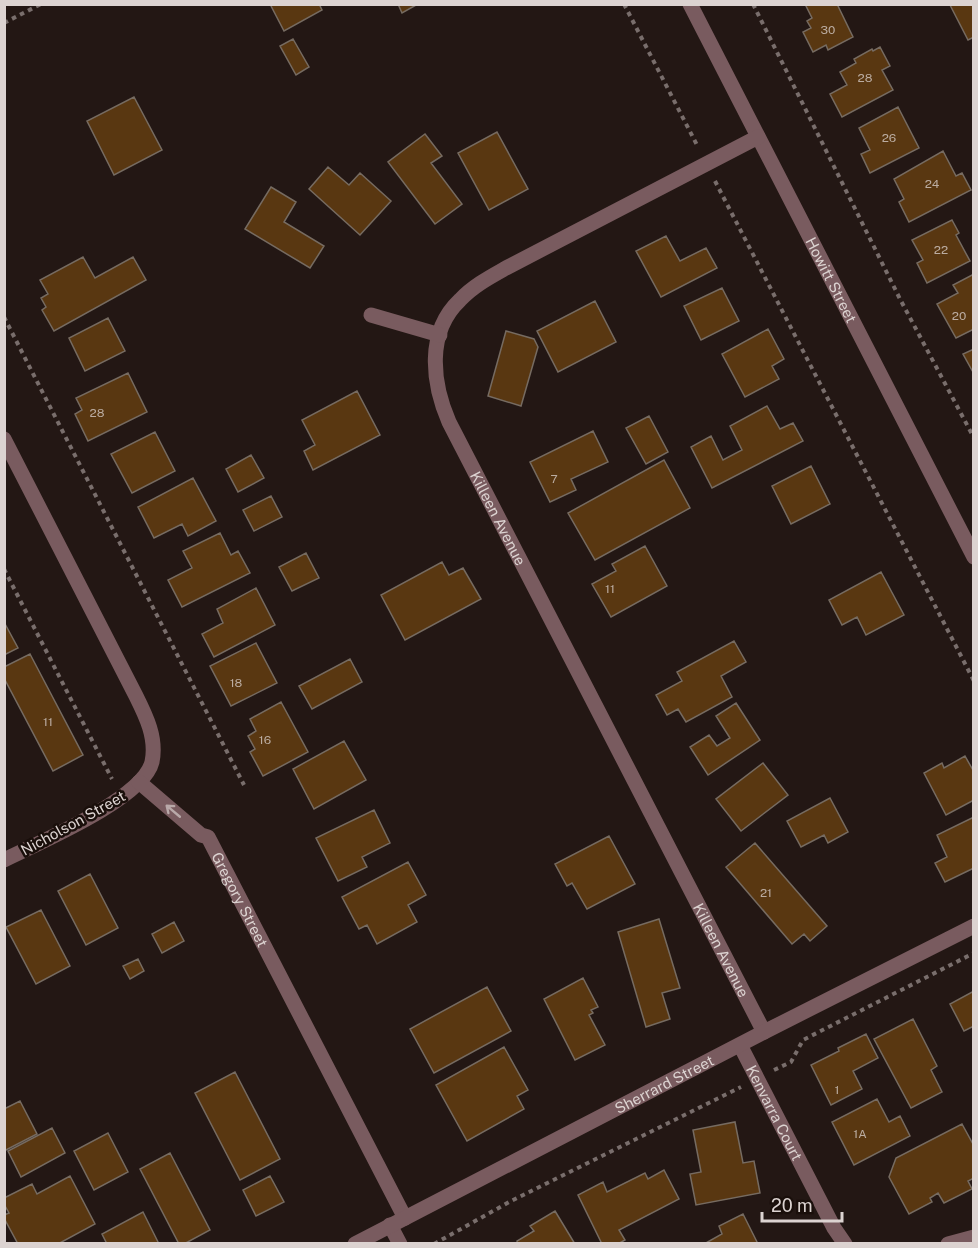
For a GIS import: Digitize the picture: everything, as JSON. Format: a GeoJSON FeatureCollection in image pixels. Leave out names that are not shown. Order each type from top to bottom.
{"type":"FeatureCollection","features":[{"type":"Feature","properties":{"kind":"street","name":"Howitt Street"},"geometry":{"type":"LineString","coordinates":[[690,4],[974,557]]}},
{"type":"Feature","properties":{"kind":"street","name":"Killeen Avenue"},"geometry":{"type":"LineString","coordinates":[[758,136],[506,268],[476,286],[453,307],[440,335],[435,371],[439,396],[449,422],[764,1032]]}},
{"type":"Feature","properties":{"kind":"street"},"geometry":{"type":"LineString","coordinates":[[371,315],[440,335]]}},
{"type":"Feature","properties":{"kind":"street"},"geometry":{"type":"LineString","coordinates":[[4,440],[147,720],[153,741],[152,760],[140,782]]}},
{"type":"Feature","properties":{"kind":"street","name":"Nicholson Street"},"geometry":{"type":"LineString","coordinates":[[4,860],[122,798],[140,782]]}},
{"type":"Feature","properties":{"kind":"street","name":"Gregory Street"},"geometry":{"type":"LineString","coordinates":[[140,782],[201,835],[208,837],[405,1218]]}},
{"type":"Feature","properties":{"kind":"street","name":"Sherrard Street"},"geometry":{"type":"LineString","coordinates":[[355,1244],[974,926]]}},
{"type":"Feature","properties":{"kind":"street","name":"Kenvarra Court"},"geometry":{"type":"LineString","coordinates":[[740,1045],[834,1228],[845,1244]]}},
{"type":"Feature","properties":{"kind":"street"},"geometry":{"type":"LineString","coordinates":[[390,1225],[400,1244]]}},
{"type":"Feature","properties":{"kind":"street"},"geometry":{"type":"LineString","coordinates":[[948,1244],[974,1237]]}},
{"type":"Feature","properties":{"kind":"path"},"geometry":{"type":"LineString","coordinates":[[4,23],[41,4]]}},
{"type":"Feature","properties":{"kind":"path"},"geometry":{"type":"LineString","coordinates":[[624,4],[974,681]]}},
{"type":"Feature","properties":{"kind":"path"},"geometry":{"type":"LineString","coordinates":[[753,4],[900,299],[974,438]]}},
{"type":"Feature","properties":{"kind":"path"},"geometry":{"type":"LineString","coordinates":[[4,317],[244,785]]}},
{"type":"Feature","properties":{"kind":"path"},"geometry":{"type":"LineString","coordinates":[[4,569],[122,798]]}},
{"type":"Feature","properties":{"kind":"path"},"geometry":{"type":"LineString","coordinates":[[434,1244],[511,1202],[791,1062],[803,1040],[974,954]]}},
{"type":"Feature","properties":{"kind":"building"},"geometry":{"type":"Polygon","coordinates":[[[270,4],[319,4],[322,10],[284,31],[270,4]]]}},
{"type":"Feature","properties":{"kind":"building"},"geometry":{"type":"Polygon","coordinates":[[[398,4],[418,4],[402,13],[398,4]]]}},
{"type":"Feature","properties":{"kind":"building"},"geometry":{"type":"Polygon","coordinates":[[[805,4],[837,4],[853,37],[828,50],[826,45],[813,52],[803,32],[811,28],[807,21],[812,18],[805,4]]]}},
{"type":"Feature","properties":{"kind":"building"},"geometry":{"type":"Polygon","coordinates":[[[974,4],[974,37],[968,40],[950,5],[974,4]]]}},
{"type":"Feature","properties":{"kind":"building"},"geometry":{"type":"Polygon","coordinates":[[[293,39],[309,67],[296,75],[280,46],[293,39]]]}},
{"type":"Feature","properties":{"kind":"building"},"geometry":{"type":"Polygon","coordinates":[[[880,47],[890,66],[882,70],[893,90],[842,117],[830,94],[847,85],[840,72],[856,63],[854,59],[880,47]]]}},
{"type":"Feature","properties":{"kind":"building"},"geometry":{"type":"Polygon","coordinates":[[[134,97],[162,150],[114,175],[87,121],[134,97]]]}},
{"type":"Feature","properties":{"kind":"building"},"geometry":{"type":"Polygon","coordinates":[[[898,107],[919,148],[870,173],[861,154],[870,150],[859,128],[898,107]]]}},
{"type":"Feature","properties":{"kind":"building"},"geometry":{"type":"Polygon","coordinates":[[[497,132],[528,189],[489,210],[458,153],[497,132]]]}},
{"type":"Feature","properties":{"kind":"building"},"geometry":{"type":"Polygon","coordinates":[[[425,134],[442,156],[431,163],[462,204],[435,224],[388,162],[425,134]]]}},
{"type":"Feature","properties":{"kind":"building"},"geometry":{"type":"Polygon","coordinates":[[[943,151],[956,176],[962,173],[971,190],[909,222],[899,202],[904,199],[894,179],[943,151]]]}},
{"type":"Feature","properties":{"kind":"building"},"geometry":{"type":"Polygon","coordinates":[[[328,167],[349,185],[360,173],[391,201],[360,235],[309,189],[328,167]]]}},
{"type":"Feature","properties":{"kind":"building"},"geometry":{"type":"Polygon","coordinates":[[[271,187],[296,202],[284,222],[324,246],[310,268],[245,229],[271,187]]]}},
{"type":"Feature","properties":{"kind":"building"},"geometry":{"type":"Polygon","coordinates":[[[952,220],[959,233],[956,235],[970,261],[927,283],[917,263],[923,260],[912,240],[952,220]]]}},
{"type":"Feature","properties":{"kind":"building"},"geometry":{"type":"Polygon","coordinates":[[[666,236],[680,261],[706,248],[717,268],[661,297],[636,251],[666,236]]]}},
{"type":"Feature","properties":{"kind":"building"},"geometry":{"type":"Polygon","coordinates":[[[83,257],[95,278],[133,257],[146,280],[54,331],[42,310],[46,307],[41,298],[48,294],[40,280],[83,257]]]}},
{"type":"Feature","properties":{"kind":"building"},"geometry":{"type":"Polygon","coordinates":[[[974,274],[974,329],[956,338],[937,304],[958,293],[953,285],[974,274]]]}},
{"type":"Feature","properties":{"kind":"building"},"geometry":{"type":"Polygon","coordinates":[[[722,288],[739,321],[701,340],[684,306],[722,288]]]}},
{"type":"Feature","properties":{"kind":"building"},"geometry":{"type":"Polygon","coordinates":[[[595,301],[616,342],[558,372],[537,331],[595,301]]]}},
{"type":"Feature","properties":{"kind":"building"},"geometry":{"type":"Polygon","coordinates":[[[108,318],[125,351],[85,371],[69,338],[108,318]]]}},
{"type":"Feature","properties":{"kind":"building"},"geometry":{"type":"Polygon","coordinates":[[[768,329],[784,359],[772,366],[779,379],[745,397],[722,354],[768,329]]]}},
{"type":"Feature","properties":{"kind":"building"},"geometry":{"type":"Polygon","coordinates":[[[506,331],[534,339],[538,347],[521,406],[488,396],[506,331]]]}},
{"type":"Feature","properties":{"kind":"building"},"geometry":{"type":"Polygon","coordinates":[[[974,349],[974,374],[963,354],[974,349]]]}},
{"type":"Feature","properties":{"kind":"building"},"geometry":{"type":"Polygon","coordinates":[[[128,373],[147,412],[88,441],[75,414],[82,410],[76,398],[128,373]]]}},
{"type":"Feature","properties":{"kind":"building"},"geometry":{"type":"Polygon","coordinates":[[[357,391],[380,435],[313,470],[304,451],[315,445],[302,420],[357,391]]]}},
{"type":"Feature","properties":{"kind":"building"},"geometry":{"type":"Polygon","coordinates":[[[767,406],[780,429],[793,423],[803,441],[712,488],[691,447],[711,436],[723,460],[742,450],[730,426],[767,406]]]}},
{"type":"Feature","properties":{"kind":"building"},"geometry":{"type":"Polygon","coordinates":[[[649,416],[668,452],[646,464],[626,428],[649,416]]]}},
{"type":"Feature","properties":{"kind":"building"},"geometry":{"type":"Polygon","coordinates":[[[593,431],[608,462],[571,479],[576,490],[550,502],[530,462],[593,431]]]}},
{"type":"Feature","properties":{"kind":"building"},"geometry":{"type":"Polygon","coordinates":[[[155,432],[175,471],[132,493],[111,454],[155,432]]]}},
{"type":"Feature","properties":{"kind":"building"},"geometry":{"type":"Polygon","coordinates":[[[251,455],[264,478],[238,492],[226,469],[251,455]]]}},
{"type":"Feature","properties":{"kind":"building"},"geometry":{"type":"Polygon","coordinates":[[[664,460],[690,508],[595,560],[568,513],[664,460]]]}},
{"type":"Feature","properties":{"kind":"building"},"geometry":{"type":"Polygon","coordinates":[[[811,466],[830,504],[791,524],[772,486],[811,466]]]}},
{"type":"Feature","properties":{"kind":"building"},"geometry":{"type":"Polygon","coordinates":[[[193,478],[216,521],[188,536],[182,524],[154,538],[138,507],[193,478]]]}},
{"type":"Feature","properties":{"kind":"building"},"geometry":{"type":"Polygon","coordinates":[[[271,496],[282,517],[254,531],[243,510],[271,496]]]}},
{"type":"Feature","properties":{"kind":"building"},"geometry":{"type":"Polygon","coordinates":[[[220,533],[231,555],[238,551],[250,573],[182,607],[168,580],[192,568],[183,551],[220,533]]]}},
{"type":"Feature","properties":{"kind":"building"},"geometry":{"type":"Polygon","coordinates":[[[645,546],[667,586],[611,617],[592,584],[616,571],[612,564],[645,546]]]}},
{"type":"Feature","properties":{"kind":"building"},"geometry":{"type":"Polygon","coordinates":[[[306,553],[319,578],[292,591],[279,567],[306,553]]]}},
{"type":"Feature","properties":{"kind":"building"},"geometry":{"type":"Polygon","coordinates":[[[442,562],[449,575],[463,568],[481,599],[405,640],[381,595],[442,562]]]}},
{"type":"Feature","properties":{"kind":"building"},"geometry":{"type":"Polygon","coordinates":[[[881,572],[904,615],[866,635],[857,617],[842,625],[829,600],[881,572]]]}},
{"type":"Feature","properties":{"kind":"building"},"geometry":{"type":"Polygon","coordinates":[[[256,588],[275,625],[214,657],[202,634],[223,623],[217,609],[256,588]]]}},
{"type":"Feature","properties":{"kind":"building"},"geometry":{"type":"Polygon","coordinates":[[[4,622],[18,648],[4,655],[4,622]]]}},
{"type":"Feature","properties":{"kind":"building"},"geometry":{"type":"Polygon","coordinates":[[[734,641],[746,662],[721,676],[732,697],[686,722],[678,709],[667,715],[656,695],[682,681],[677,672],[734,641]]]}},
{"type":"Feature","properties":{"kind":"building"},"geometry":{"type":"Polygon","coordinates":[[[256,643],[277,683],[231,706],[210,666],[256,643]]]}},
{"type":"Feature","properties":{"kind":"building"},"geometry":{"type":"Polygon","coordinates":[[[30,654],[83,755],[53,771],[4,678],[4,667],[30,654]]]}},
{"type":"Feature","properties":{"kind":"building"},"geometry":{"type":"Polygon","coordinates":[[[350,659],[362,682],[312,709],[299,686],[350,659]]]}},
{"type":"Feature","properties":{"kind":"building"},"geometry":{"type":"Polygon","coordinates":[[[281,702],[308,752],[263,776],[250,752],[255,749],[248,736],[256,731],[250,719],[281,702]]]}},
{"type":"Feature","properties":{"kind":"building"},"geometry":{"type":"Polygon","coordinates":[[[736,703],[760,740],[708,775],[690,747],[709,735],[717,746],[730,738],[716,716],[736,703]]]}},
{"type":"Feature","properties":{"kind":"building"},"geometry":{"type":"Polygon","coordinates":[[[344,741],[366,780],[314,809],[293,769],[344,741]]]}},
{"type":"Feature","properties":{"kind":"building"},"geometry":{"type":"Polygon","coordinates":[[[965,756],[974,772],[974,800],[946,815],[924,773],[942,763],[944,768],[965,756]]]}},
{"type":"Feature","properties":{"kind":"building"},"geometry":{"type":"Polygon","coordinates":[[[763,763],[788,795],[741,831],[716,799],[763,763]]]}},
{"type":"Feature","properties":{"kind":"building"},"geometry":{"type":"Polygon","coordinates":[[[830,798],[848,832],[828,843],[824,835],[801,847],[787,821],[830,798]]]}},
{"type":"Feature","properties":{"kind":"building"},"geometry":{"type":"Polygon","coordinates":[[[374,810],[390,843],[362,857],[367,867],[338,881],[316,838],[374,810]]]}},
{"type":"Feature","properties":{"kind":"building"},"geometry":{"type":"Polygon","coordinates":[[[974,817],[974,868],[945,882],[935,863],[947,857],[937,835],[974,817]]]}},
{"type":"Feature","properties":{"kind":"building"},"geometry":{"type":"Polygon","coordinates":[[[609,836],[635,884],[587,909],[572,883],[567,886],[555,864],[609,836]]]}},
{"type":"Feature","properties":{"kind":"building"},"geometry":{"type":"Polygon","coordinates":[[[755,843],[827,926],[810,941],[804,934],[792,944],[726,867],[755,843]]]}},
{"type":"Feature","properties":{"kind":"building"},"geometry":{"type":"Polygon","coordinates":[[[408,862],[426,895],[408,905],[417,922],[377,944],[367,925],[359,929],[342,897],[408,862]]]}},
{"type":"Feature","properties":{"kind":"building"},"geometry":{"type":"Polygon","coordinates":[[[90,874],[118,928],[86,945],[58,891],[90,874]]]}},
{"type":"Feature","properties":{"kind":"building"},"geometry":{"type":"Polygon","coordinates":[[[41,910],[70,966],[36,984],[6,927],[41,910]]]}},
{"type":"Feature","properties":{"kind":"building"},"geometry":{"type":"Polygon","coordinates":[[[659,919],[680,988],[662,993],[670,1019],[646,1027],[618,932],[659,919]]]}},
{"type":"Feature","properties":{"kind":"building"},"geometry":{"type":"Polygon","coordinates":[[[174,922],[184,941],[162,953],[152,934],[174,922]]]}},
{"type":"Feature","properties":{"kind":"building"},"geometry":{"type":"Polygon","coordinates":[[[138,959],[144,971],[130,979],[123,966],[138,959]]]}},
{"type":"Feature","properties":{"kind":"building"},"geometry":{"type":"Polygon","coordinates":[[[583,978],[598,1007],[591,1010],[593,1013],[589,1015],[605,1045],[575,1060],[544,999],[583,978]]]}},
{"type":"Feature","properties":{"kind":"building"},"geometry":{"type":"Polygon","coordinates":[[[487,987],[511,1031],[434,1073],[410,1029],[487,987]]]}},
{"type":"Feature","properties":{"kind":"building"},"geometry":{"type":"Polygon","coordinates":[[[974,991],[974,1026],[964,1031],[950,1004],[974,991]]]}},
{"type":"Feature","properties":{"kind":"building"},"geometry":{"type":"Polygon","coordinates":[[[913,1019],[937,1066],[931,1070],[942,1092],[911,1108],[874,1039],[913,1019]]]}},
{"type":"Feature","properties":{"kind":"building"},"geometry":{"type":"Polygon","coordinates":[[[866,1034],[878,1058],[853,1071],[862,1089],[831,1105],[811,1065],[866,1034]]]}},
{"type":"Feature","properties":{"kind":"building"},"geometry":{"type":"Polygon","coordinates":[[[504,1047],[528,1090],[517,1096],[524,1109],[467,1141],[436,1085],[504,1047]]]}},
{"type":"Feature","properties":{"kind":"building"},"geometry":{"type":"Polygon","coordinates":[[[235,1072],[280,1159],[240,1180],[195,1093],[235,1072]]]}},
{"type":"Feature","properties":{"kind":"building"},"geometry":{"type":"Polygon","coordinates":[[[877,1099],[889,1122],[900,1116],[910,1136],[854,1165],[832,1122],[877,1099]]]}},
{"type":"Feature","properties":{"kind":"building"},"geometry":{"type":"Polygon","coordinates":[[[20,1101],[37,1134],[4,1151],[4,1109],[20,1101]]]}},
{"type":"Feature","properties":{"kind":"building"},"geometry":{"type":"Polygon","coordinates":[[[735,1122],[743,1163],[754,1161],[760,1193],[696,1205],[690,1174],[701,1172],[693,1130],[735,1122]]]}},
{"type":"Feature","properties":{"kind":"building"},"geometry":{"type":"Polygon","coordinates":[[[962,1124],[974,1146],[974,1178],[968,1181],[972,1189],[944,1203],[938,1193],[930,1198],[932,1202],[909,1214],[889,1177],[896,1158],[962,1124]]]}},
{"type":"Feature","properties":{"kind":"building"},"geometry":{"type":"Polygon","coordinates":[[[52,1128],[65,1153],[21,1177],[8,1151],[52,1128]]]}},
{"type":"Feature","properties":{"kind":"building"},"geometry":{"type":"Polygon","coordinates":[[[108,1133],[128,1172],[94,1190],[74,1151],[108,1133]]]}},
{"type":"Feature","properties":{"kind":"building"},"geometry":{"type":"Polygon","coordinates":[[[170,1153],[210,1230],[184,1244],[179,1244],[140,1169],[170,1153]]]}},
{"type":"Feature","properties":{"kind":"building"},"geometry":{"type":"Polygon","coordinates":[[[664,1170],[679,1199],[619,1230],[625,1240],[618,1244],[602,1244],[578,1195],[603,1182],[607,1192],[645,1173],[648,1179],[664,1170]]]}},
{"type":"Feature","properties":{"kind":"building"},"geometry":{"type":"Polygon","coordinates":[[[70,1176],[95,1224],[58,1244],[18,1244],[4,1218],[4,1215],[9,1213],[4,1204],[4,1198],[32,1184],[37,1194],[70,1176]]]}},
{"type":"Feature","properties":{"kind":"building"},"geometry":{"type":"Polygon","coordinates":[[[270,1176],[284,1202],[256,1216],[243,1190],[270,1176]]]}},
{"type":"Feature","properties":{"kind":"building"},"geometry":{"type":"Polygon","coordinates":[[[555,1211],[575,1244],[518,1244],[517,1241],[534,1231],[530,1226],[555,1211]]]}},
{"type":"Feature","properties":{"kind":"building"},"geometry":{"type":"Polygon","coordinates":[[[143,1212],[159,1244],[107,1244],[102,1234],[143,1212]]]}},
{"type":"Feature","properties":{"kind":"building"},"geometry":{"type":"Polygon","coordinates":[[[743,1214],[758,1244],[704,1244],[722,1234],[719,1226],[743,1214]]]}}]}
